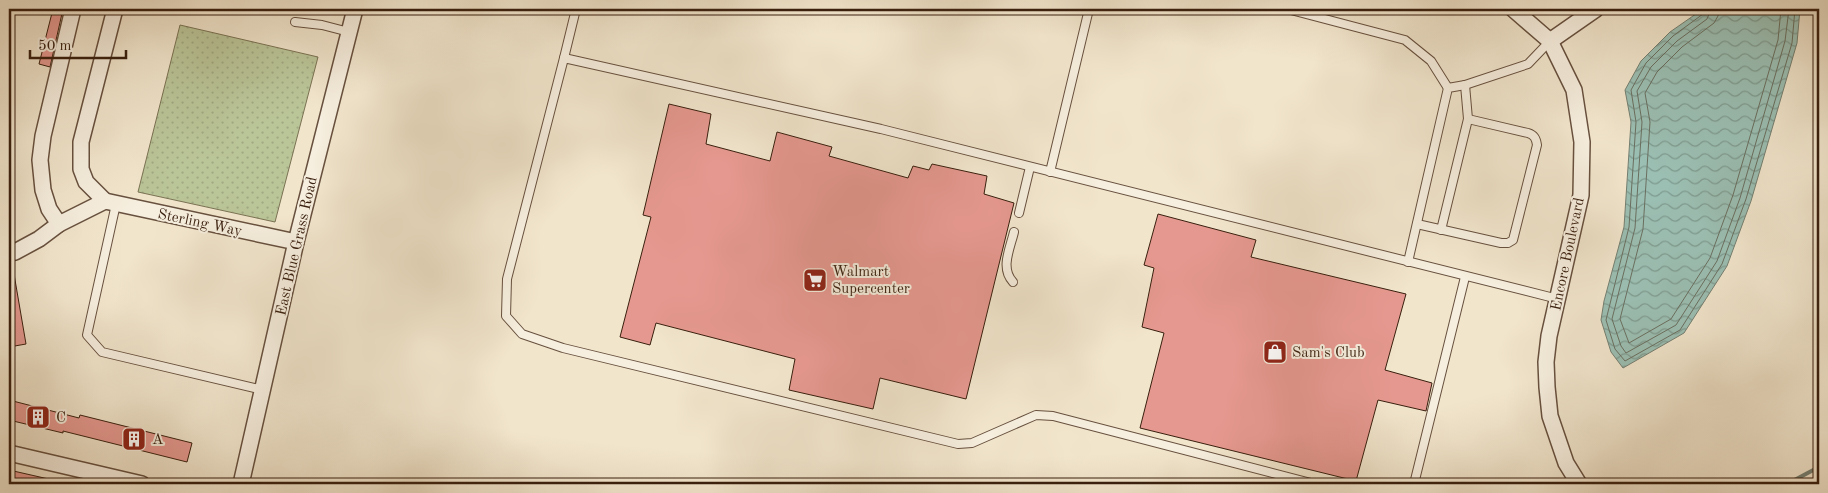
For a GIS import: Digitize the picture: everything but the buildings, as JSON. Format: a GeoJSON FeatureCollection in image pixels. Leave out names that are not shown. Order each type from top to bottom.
{"type":"FeatureCollection","features":[{"type":"Feature","properties":{"kind":"street"},"geometry":{"type":"LineString","coordinates":[[59,224],[49,209],[43,190],[40,160],[43,136],[73,9]]}},
{"type":"Feature","properties":{"kind":"street"},"geometry":{"type":"LineString","coordinates":[[9,253],[15,252],[39,239],[59,224],[111,202],[86,182],[81,169],[81,142],[115,9]]}},
{"type":"Feature","properties":{"kind":"street","name":"East Blue Grass Road"},"geometry":{"type":"LineString","coordinates":[[241,484],[296,242],[355,9]]}},
{"type":"Feature","properties":{"kind":"street","name":"Encore Boulevard"},"geometry":{"type":"LineString","coordinates":[[1513,9],[1550,41],[1574,90],[1582,142],[1581,195],[1549,336],[1546,362],[1550,416],[1566,463],[1579,484]]}},
{"type":"Feature","properties":{"kind":"street"},"geometry":{"type":"LineString","coordinates":[[1550,41],[1596,9]]}},
{"type":"Feature","properties":{"kind":"street","name":"Sterling Way"},"geometry":{"type":"LineString","coordinates":[[111,202],[296,242]]}},
{"type":"Feature","properties":{"kind":"street"},"geometry":{"type":"LineString","coordinates":[[9,453],[142,484]]}},
{"type":"Feature","properties":{"kind":"lane"},"geometry":{"type":"LineString","coordinates":[[576,9],[507,279],[506,316],[522,334],[563,348],[958,444],[972,443],[1036,415],[1053,416],[1315,484]]}},
{"type":"Feature","properties":{"kind":"lane"},"geometry":{"type":"LineString","coordinates":[[1050,172],[1089,9]]}},
{"type":"Feature","properties":{"kind":"lane"},"geometry":{"type":"LineString","coordinates":[[1288,9],[1405,40],[1431,61],[1448,88],[1408,262]]}},
{"type":"Feature","properties":{"kind":"lane"},"geometry":{"type":"LineString","coordinates":[[295,22],[322,25],[349,32]]}},
{"type":"Feature","properties":{"kind":"lane"},"geometry":{"type":"LineString","coordinates":[[1448,88],[1528,64],[1550,41]]}},
{"type":"Feature","properties":{"kind":"lane"},"geometry":{"type":"LineString","coordinates":[[564,58],[881,129],[1558,299]]}},
{"type":"Feature","properties":{"kind":"lane"},"geometry":{"type":"LineString","coordinates":[[1441,230],[1468,119],[1465,84]]}},
{"type":"Feature","properties":{"kind":"lane"},"geometry":{"type":"LineString","coordinates":[[1417,224],[1501,243],[1508,243],[1513,240],[1537,145],[1536,140],[1533,135],[1528,133],[1468,119]]}},
{"type":"Feature","properties":{"kind":"lane"},"geometry":{"type":"LineString","coordinates":[[1019,213],[1030,167]]}},
{"type":"Feature","properties":{"kind":"lane"},"geometry":{"type":"LineString","coordinates":[[111,202],[87,335],[102,352],[263,390]]}},
{"type":"Feature","properties":{"kind":"lane"},"geometry":{"type":"LineString","coordinates":[[1012,282],[1006,272],[1006,264],[1014,232]]}},
{"type":"Feature","properties":{"kind":"lane"},"geometry":{"type":"LineString","coordinates":[[1414,484],[1465,276]]}},
{"type":"Feature","properties":{"kind":"green space"},"geometry":{"type":"Polygon","coordinates":[[[180,25],[318,57],[275,222],[138,192],[180,25]]]}},
{"type":"Feature","properties":{"kind":"water"},"geometry":{"type":"Polygon","coordinates":[[[1703,9],[1800,9],[1797,43],[1751,201],[1727,266],[1684,333],[1623,368],[1611,352],[1601,320],[1604,301],[1624,227],[1631,122],[1625,90],[1641,61],[1670,32],[1703,9]]]}},
{"type":"Feature","properties":{"kind":"waterway"},"geometry":{"type":"LineString","coordinates":[[1787,484],[1819,467]]}},
{"type":"Feature","properties":{"kind":"place","name":"Walmart Supercenter"},"geometry":{"type":"Point","coordinates":[815,280]}},
{"type":"Feature","properties":{"kind":"place","name":"Sam's Club"},"geometry":{"type":"Point","coordinates":[1275,352]}},
{"type":"Feature","properties":{"kind":"place","name":"C"},"geometry":{"type":"Point","coordinates":[38,417]}},
{"type":"Feature","properties":{"kind":"place","name":"A"},"geometry":{"type":"Point","coordinates":[134,439]}}]}
